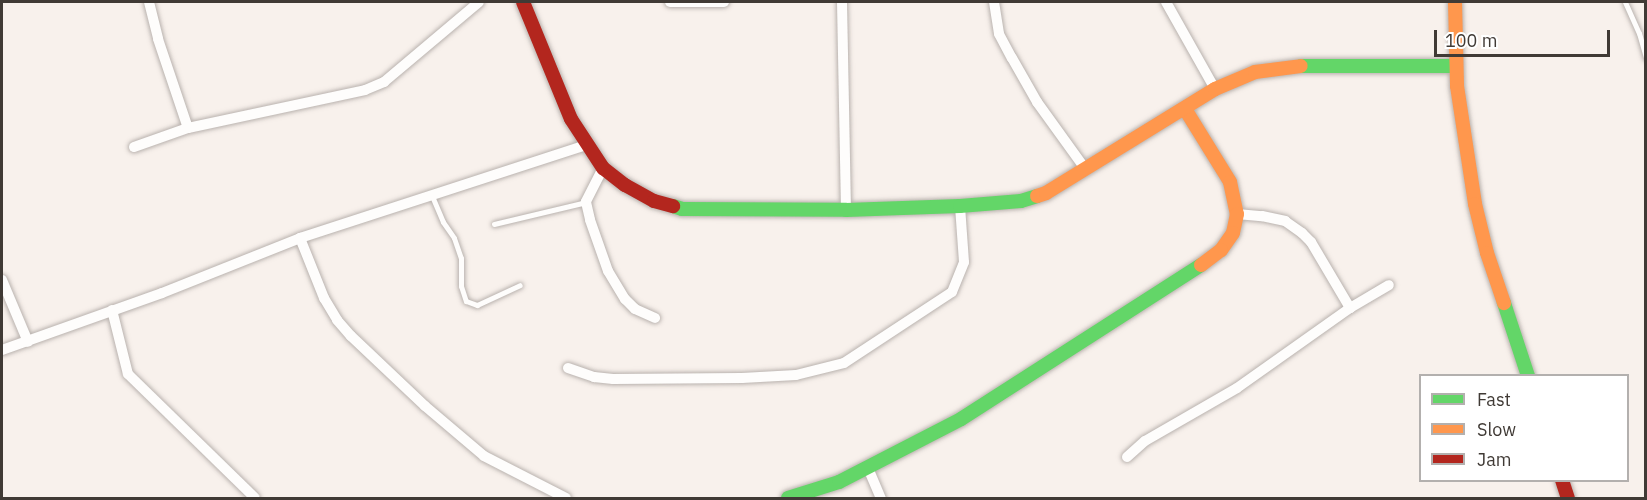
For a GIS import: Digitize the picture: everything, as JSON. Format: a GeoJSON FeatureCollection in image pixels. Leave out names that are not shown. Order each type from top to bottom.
{"type":"FeatureCollection","features":[{"type":"Feature","properties":{"kind":"street"},"geometry":{"type":"LineString","coordinates":[[148,2],[188,128]]}},
{"type":"Feature","properties":{"kind":"street"},"geometry":{"type":"LineString","coordinates":[[134,147],[188,128],[364,90],[384,82],[479,2]]}},
{"type":"Feature","properties":{"kind":"street"},"geometry":{"type":"LineString","coordinates":[[524,2],[571,119],[603,168],[654,201],[682,209],[846,210],[960,206],[1033,198],[1086,170],[1215,88],[1255,72],[1309,65],[1456,66]]}},
{"type":"Feature","properties":{"kind":"street"},"geometry":{"type":"LineString","coordinates":[[670,2],[724,2]]}},
{"type":"Feature","properties":{"kind":"street"},"geometry":{"type":"LineString","coordinates":[[843,2],[846,210]]}},
{"type":"Feature","properties":{"kind":"street"},"geometry":{"type":"LineString","coordinates":[[994,2],[999,34],[1012,58],[1037,102],[1086,170]]}},
{"type":"Feature","properties":{"kind":"street"},"geometry":{"type":"LineString","coordinates":[[1166,2],[1215,88]]}},
{"type":"Feature","properties":{"kind":"street"},"geometry":{"type":"LineString","coordinates":[[1455,2],[1456,66],[1466,157],[1475,204],[1487,253],[1528,374]]}},
{"type":"Feature","properties":{"kind":"street"},"geometry":{"type":"LineString","coordinates":[[788,498],[838,482],[962,419],[1196,269],[1230,241],[1237,214],[1230,182],[1185,109]]}},
{"type":"Feature","properties":{"kind":"street"},"geometry":{"type":"LineString","coordinates":[[2,350],[300,238],[586,145]]}},
{"type":"Feature","properties":{"kind":"street"},"geometry":{"type":"LineString","coordinates":[[603,168],[586,202],[590,220],[608,271],[616,285],[635,309],[655,318]]}},
{"type":"Feature","properties":{"kind":"street"},"geometry":{"type":"LineString","coordinates":[[568,368],[594,377],[612,379],[742,378],[796,375],[844,363],[952,292],[964,262],[960,206]]}},
{"type":"Feature","properties":{"kind":"street"},"geometry":{"type":"LineString","coordinates":[[1237,214],[1285,221],[1302,233],[1350,308]]}},
{"type":"Feature","properties":{"kind":"street"},"geometry":{"type":"LineString","coordinates":[[300,238],[324,298],[337,320],[351,336],[425,406],[484,456],[566,498]]}},
{"type":"Feature","properties":{"kind":"street"},"geometry":{"type":"LineString","coordinates":[[2,280],[28,342]]}},
{"type":"Feature","properties":{"kind":"street"},"geometry":{"type":"LineString","coordinates":[[1127,457],[1162,430],[1237,388],[1350,308],[1389,285]]}},
{"type":"Feature","properties":{"kind":"street"},"geometry":{"type":"LineString","coordinates":[[112,310],[128,374],[255,498]]}},
{"type":"Feature","properties":{"kind":"street"},"geometry":{"type":"LineString","coordinates":[[868,468],[881,498]]}},
{"type":"Feature","properties":{"kind":"street"},"geometry":{"type":"LineString","coordinates":[[1563,482],[1568,498]]}},
{"type":"Feature","properties":{"kind":"lane"},"geometry":{"type":"LineString","coordinates":[[1625,2],[1640,33],[1646,58]]}},
{"type":"Feature","properties":{"kind":"lane"},"geometry":{"type":"LineString","coordinates":[[432,195],[458,248],[466,301],[477,305],[520,285]]}},
{"type":"Feature","properties":{"kind":"lane"},"geometry":{"type":"LineString","coordinates":[[494,224],[586,202]]}},
{"type":"Feature","properties":{"kind":"traffic: fast"},"geometry":{"type":"LineString","coordinates":[[1301,66],[1456,66]]}},
{"type":"Feature","properties":{"kind":"traffic: fast"},"geometry":{"type":"LineString","coordinates":[[673,206],[682,209],[846,210],[960,206],[1021,201],[1037,196]]}},
{"type":"Feature","properties":{"kind":"traffic: fast"},"geometry":{"type":"LineString","coordinates":[[788,498],[839,482],[961,419],[1201,265]]}},
{"type":"Feature","properties":{"kind":"traffic: fast"},"geometry":{"type":"LineString","coordinates":[[1504,303],[1527,374]]}},
{"type":"Feature","properties":{"kind":"traffic: slow"},"geometry":{"type":"LineString","coordinates":[[1455,2],[1457,86],[1475,204],[1487,253],[1504,303]]}},
{"type":"Feature","properties":{"kind":"traffic: slow"},"geometry":{"type":"LineString","coordinates":[[1037,196],[1046,193],[1215,89],[1255,72],[1301,66]]}},
{"type":"Feature","properties":{"kind":"traffic: slow"},"geometry":{"type":"LineString","coordinates":[[1185,109],[1230,182],[1237,214],[1233,233],[1221,250],[1201,265]]}},
{"type":"Feature","properties":{"kind":"traffic: jam"},"geometry":{"type":"LineString","coordinates":[[523,2],[571,119],[603,168],[625,185],[654,201],[673,206]]}},
{"type":"Feature","properties":{"kind":"traffic: jam"},"geometry":{"type":"LineString","coordinates":[[1563,482],[1568,498]]}}]}
